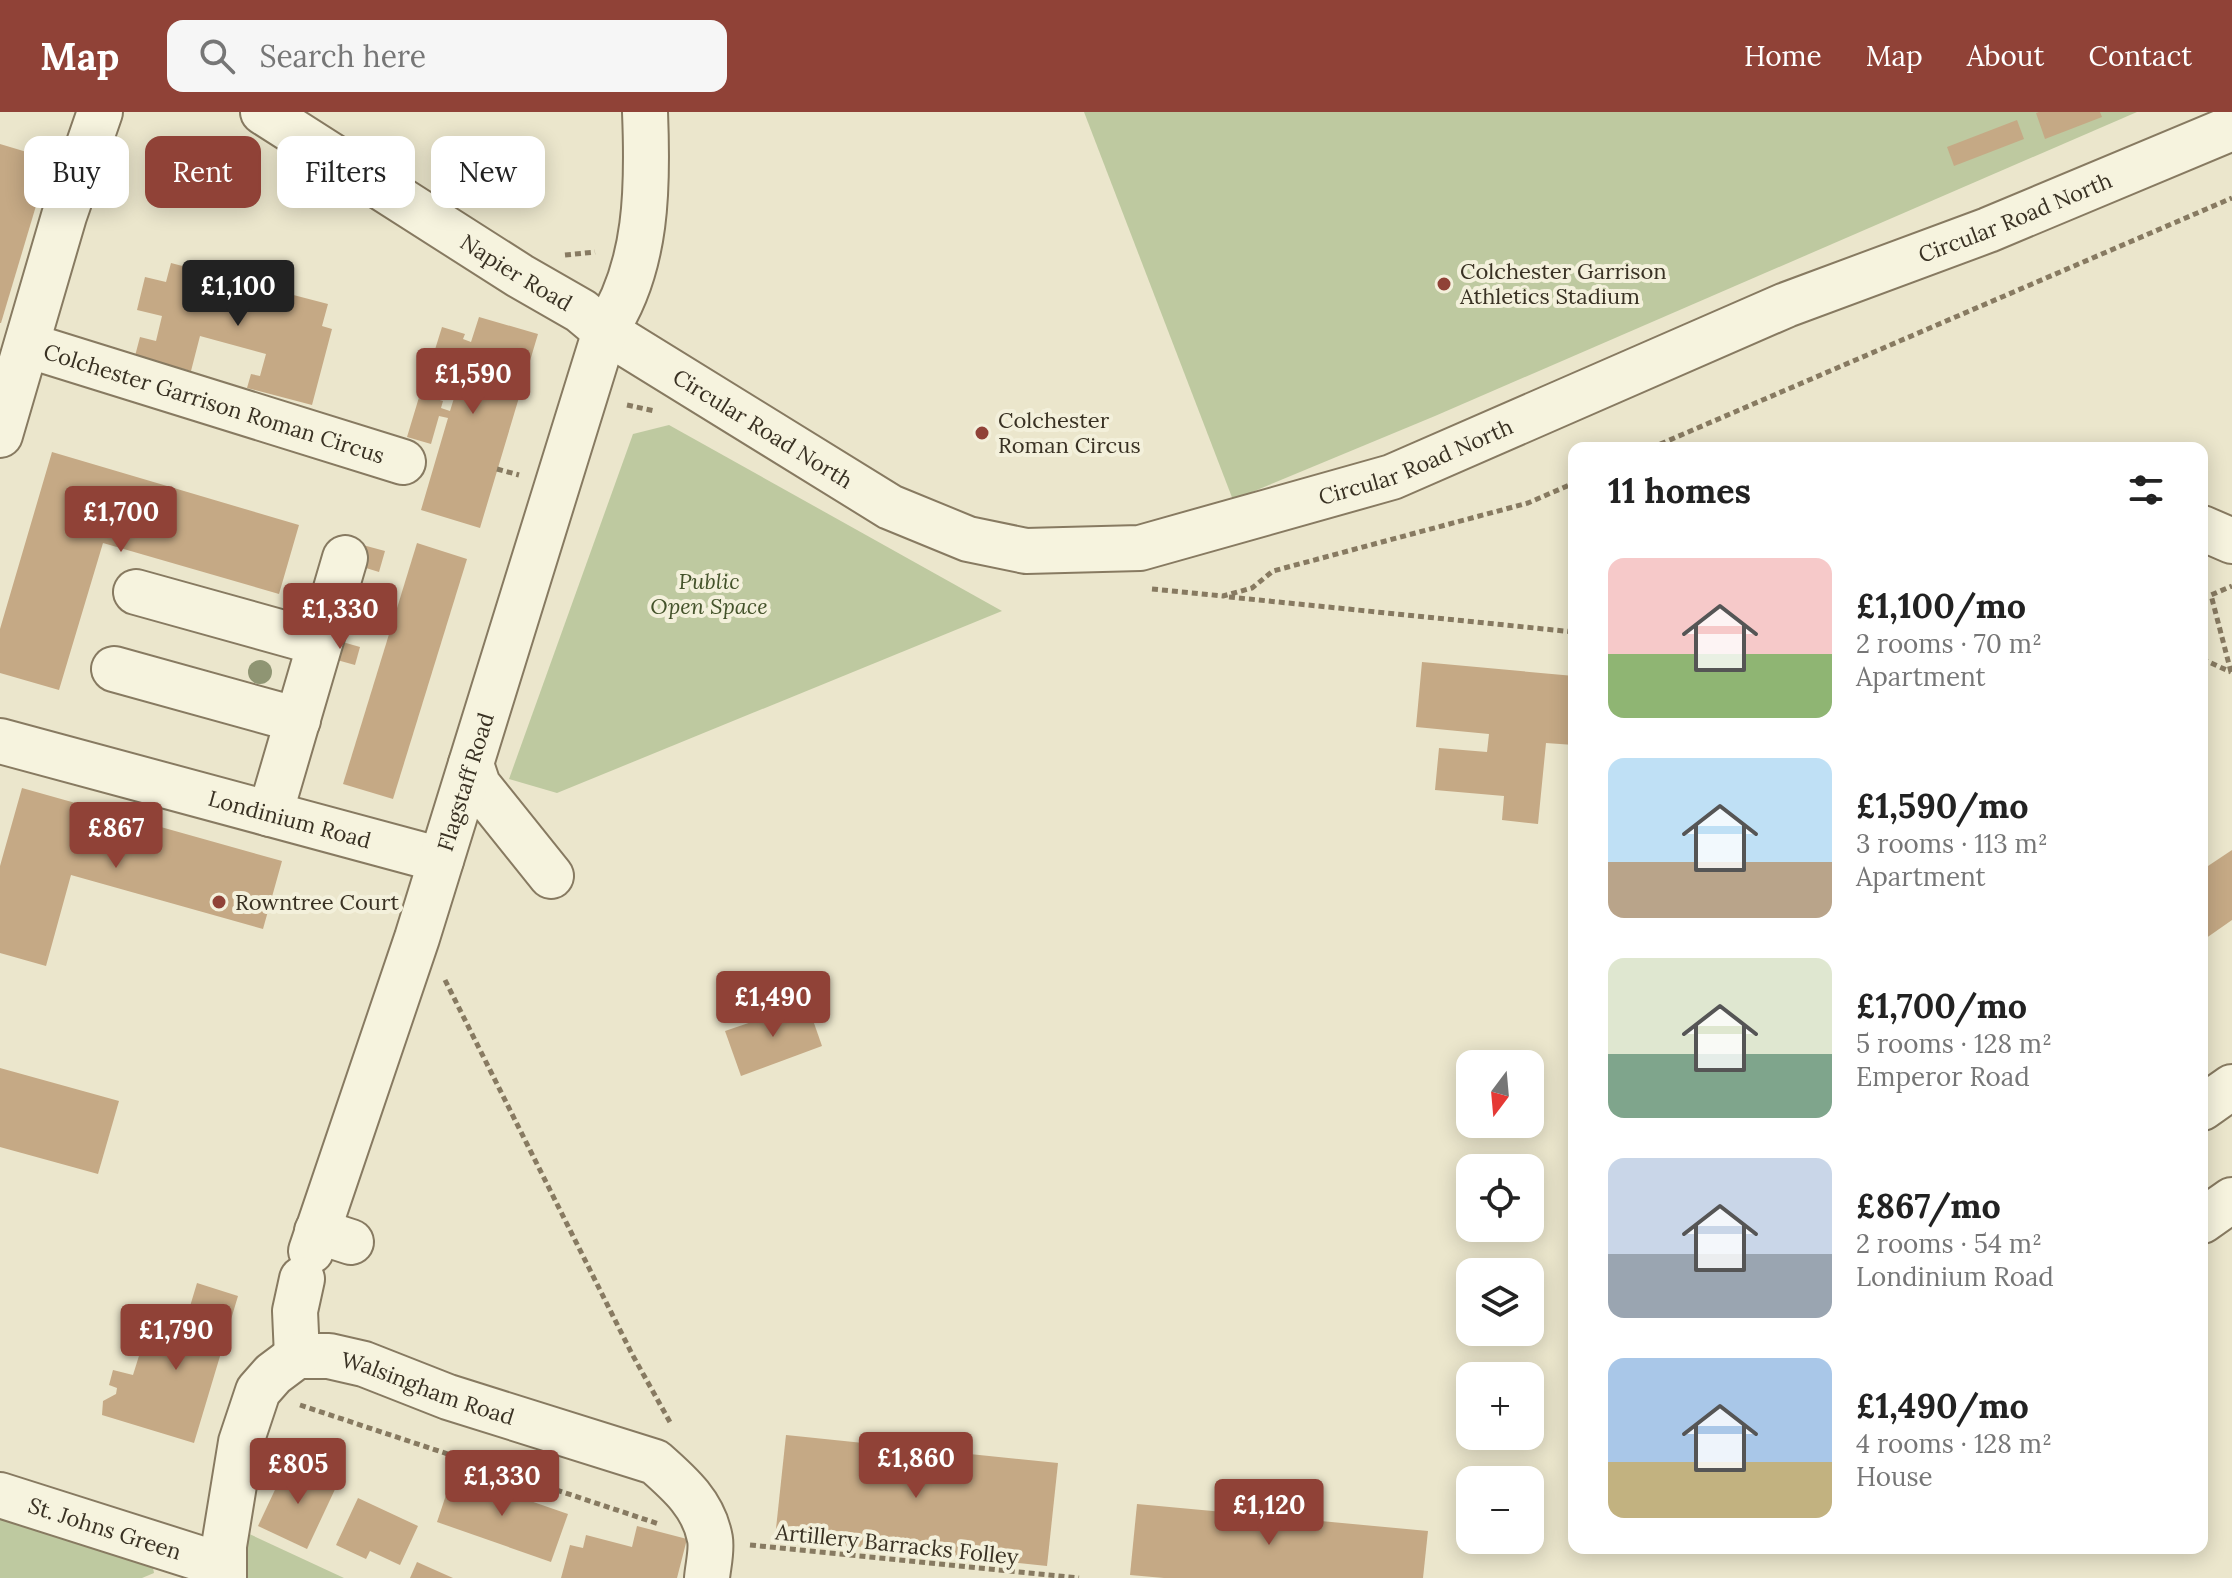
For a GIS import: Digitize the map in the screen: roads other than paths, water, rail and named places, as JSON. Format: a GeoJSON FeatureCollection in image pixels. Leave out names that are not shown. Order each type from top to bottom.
{"type":"FeatureCollection","features":[{"type":"Feature","properties":{"kind":"street"},"geometry":{"type":"LineString","coordinates":[[0,435],[64,216],[100,112]]}},
{"type":"Feature","properties":{"kind":"street","name":"Napier Road"},"geometry":{"type":"LineString","coordinates":[[263,112],[520,276],[581,311],[605,331]]}},
{"type":"Feature","properties":{"kind":"street","name":"Flagstaff Road"},"geometry":{"type":"LineString","coordinates":[[297,1356],[295,1311],[320,1251],[605,331],[622,306],[638,248],[648,177],[645,112]]}},
{"type":"Feature","properties":{"kind":"street","name":"Circular Road North"},"geometry":{"type":"LineString","coordinates":[[605,331],[890,507],[942,529],[968,539],[1026,551],[1140,548],[1392,477],[1786,305],[1988,230],[2232,128]]}},
{"type":"Feature","properties":{"kind":"street","name":"Colchester Garrison Roman Circus"},"geometry":{"type":"LineString","coordinates":[[27,345],[403,462]]}},
{"type":"Feature","properties":{"kind":"street"},"geometry":{"type":"LineString","coordinates":[[2208,531],[2232,541]]}},
{"type":"Feature","properties":{"kind":"street"},"geometry":{"type":"LineString","coordinates":[[270,814],[345,558]]}},
{"type":"Feature","properties":{"kind":"street"},"geometry":{"type":"LineString","coordinates":[[136,592],[319,643]]}},
{"type":"Feature","properties":{"kind":"street"},"geometry":{"type":"LineString","coordinates":[[114,669],[298,720]]}},
{"type":"Feature","properties":{"kind":"street","name":"Londinium Road"},"geometry":{"type":"LineString","coordinates":[[0,741],[441,860]]}},
{"type":"Feature","properties":{"kind":"street"},"geometry":{"type":"LineString","coordinates":[[471,764],[478,785],[551,876]]}},
{"type":"Feature","properties":{"kind":"street"},"geometry":{"type":"LineString","coordinates":[[2208,1104],[2232,1087]]}},
{"type":"Feature","properties":{"kind":"street"},"geometry":{"type":"LineString","coordinates":[[2208,1217],[2232,1200]]}},
{"type":"Feature","properties":{"kind":"street"},"geometry":{"type":"LineString","coordinates":[[210,1566],[241,1442],[258,1391],[273,1374],[297,1356]]}},
{"type":"Feature","properties":{"kind":"street","name":"Walsingham Road"},"geometry":{"type":"LineString","coordinates":[[297,1356],[329,1356],[364,1364],[448,1397],[655,1462],[681,1485],[701,1510],[709,1560]]}},
{"type":"Feature","properties":{"kind":"street","name":"St. Johns Green"},"geometry":{"type":"LineString","coordinates":[[0,1495],[210,1566]]}},
{"type":"Feature","properties":{"kind":"place","name":"Colchester Garrison Athletics Stadium"},"geometry":{"type":"Point","coordinates":[1444,284]}},
{"type":"Feature","properties":{"kind":"place","name":"Colchester Roman Circus"},"geometry":{"type":"Point","coordinates":[982,433]}},
{"type":"Feature","properties":{"kind":"place","name":"Rowntree Court"},"geometry":{"type":"Point","coordinates":[219,902]}},
{"type":"Feature","properties":{"kind":"park label","name":"Public Open Space"},"geometry":{"type":"Point","coordinates":[709,594]}}]}
